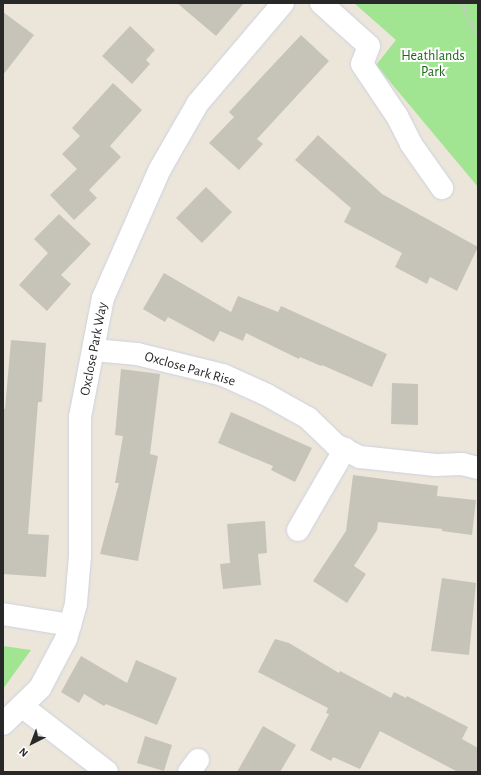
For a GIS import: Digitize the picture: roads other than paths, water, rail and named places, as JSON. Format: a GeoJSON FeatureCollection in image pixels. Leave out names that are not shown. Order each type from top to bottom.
{"type":"FeatureCollection","features":[{"type":"Feature","properties":{"kind":"street","name":"Oxclose Park Way"},"geometry":{"type":"LineString","coordinates":[[3,724],[40,688],[66,639],[70,625],[79,580],[80,417],[103,298],[160,169],[198,102],[283,3]]}},
{"type":"Feature","properties":{"kind":"street"},"geometry":{"type":"LineString","coordinates":[[321,3],[369,46],[362,64],[396,116],[410,144],[442,188]]}},
{"type":"Feature","properties":{"kind":"street","name":"Oxclose Park Rise"},"geometry":{"type":"LineString","coordinates":[[94,350],[137,354],[223,375],[267,395],[308,418],[345,449],[360,457],[382,461],[436,465],[462,464],[478,468]]}},
{"type":"Feature","properties":{"kind":"street"},"geometry":{"type":"LineString","coordinates":[[298,530],[345,449]]}},
{"type":"Feature","properties":{"kind":"street"},"geometry":{"type":"LineString","coordinates":[[3,614],[70,625]]}},
{"type":"Feature","properties":{"kind":"street"},"geometry":{"type":"LineString","coordinates":[[22,707],[107,772]]}},
{"type":"Feature","properties":{"kind":"park label","name":"Heathlands Park"},"geometry":{"type":"Point","coordinates":[433,64]}}]}
